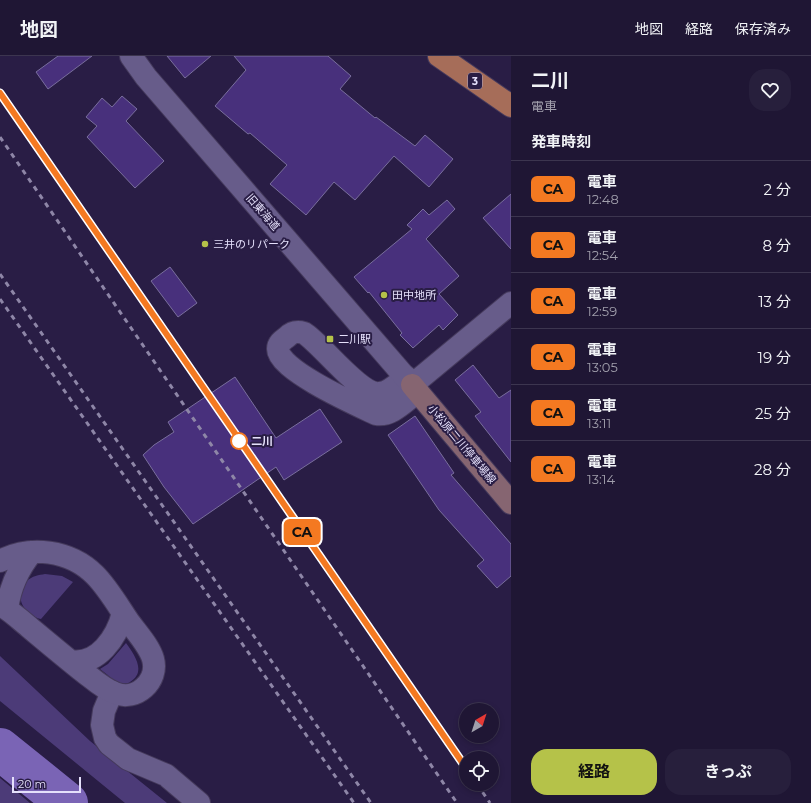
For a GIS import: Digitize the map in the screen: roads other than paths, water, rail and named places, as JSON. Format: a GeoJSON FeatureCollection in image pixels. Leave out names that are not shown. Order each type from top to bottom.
{"type":"FeatureCollection","features":[{"type":"Feature","properties":{"kind":"main road","name":"3"},"geometry":{"type":"LineString","coordinates":[[439,56],[511,106]]}},
{"type":"Feature","properties":{"kind":"main road","name":"小松原二川停車場線"},"geometry":{"type":"LineString","coordinates":[[412,384],[511,503]]}},
{"type":"Feature","properties":{"kind":"street","name":"旧東海道"},"geometry":{"type":"LineString","coordinates":[[130,56],[146,77],[412,384]]}},
{"type":"Feature","properties":{"kind":"street"},"geometry":{"type":"LineString","coordinates":[[412,384],[373,393],[362,387],[304,333],[292,333],[280,343],[278,348],[279,353],[288,364],[301,375],[376,414],[381,415],[390,412],[412,384],[511,303]]}},
{"type":"Feature","properties":{"kind":"street"},"geometry":{"type":"LineString","coordinates":[[0,561],[15,554],[32,552],[47,552],[62,555],[89,569],[104,586],[150,652],[154,672],[148,684],[138,692],[125,695],[112,692],[70,661],[4,607],[22,564],[32,552]]}},
{"type":"Feature","properties":{"kind":"street"},"geometry":{"type":"LineString","coordinates":[[70,661],[80,661],[91,657],[105,648],[118,631],[123,613]]}},
{"type":"Feature","properties":{"kind":"street"},"geometry":{"type":"LineString","coordinates":[[112,692],[104,711],[102,725],[105,738],[109,744],[128,759],[166,775],[199,803]]}},
{"type":"Feature","properties":{"kind":"waterway"},"geometry":{"type":"LineString","coordinates":[[0,749],[67,803]]}},
{"type":"Feature","properties":{"kind":"railway"},"geometry":{"type":"LineString","coordinates":[[0,93],[459,758]]}},
{"type":"Feature","properties":{"kind":"railway"},"geometry":{"type":"LineString","coordinates":[[0,137],[457,803]]}},
{"type":"Feature","properties":{"kind":"railway"},"geometry":{"type":"LineString","coordinates":[[0,274],[371,803]]}},
{"type":"Feature","properties":{"kind":"railway"},"geometry":{"type":"LineString","coordinates":[[0,299],[354,803]]}},
{"type":"Feature","properties":{"kind":"railway"},"geometry":{"type":"LineString","coordinates":[[482,791],[490,803]]}},
{"type":"Feature","properties":{"kind":"train","name":"CA"},"geometry":{"type":"LineString","coordinates":[[0,93],[232,432],[459,758]]}},
{"type":"Feature","properties":{"kind":"place","name":"三井のリパーク"},"geometry":{"type":"Point","coordinates":[205,244]}},
{"type":"Feature","properties":{"kind":"place","name":"田中地所"},"geometry":{"type":"Point","coordinates":[384,295]}},
{"type":"Feature","properties":{"kind":"place","name":"二川駅"},"geometry":{"type":"Point","coordinates":[330,339]}},
{"type":"Feature","properties":{"kind":"place","name":"二川"},"geometry":{"type":"Point","coordinates":[239,441]}}]}
